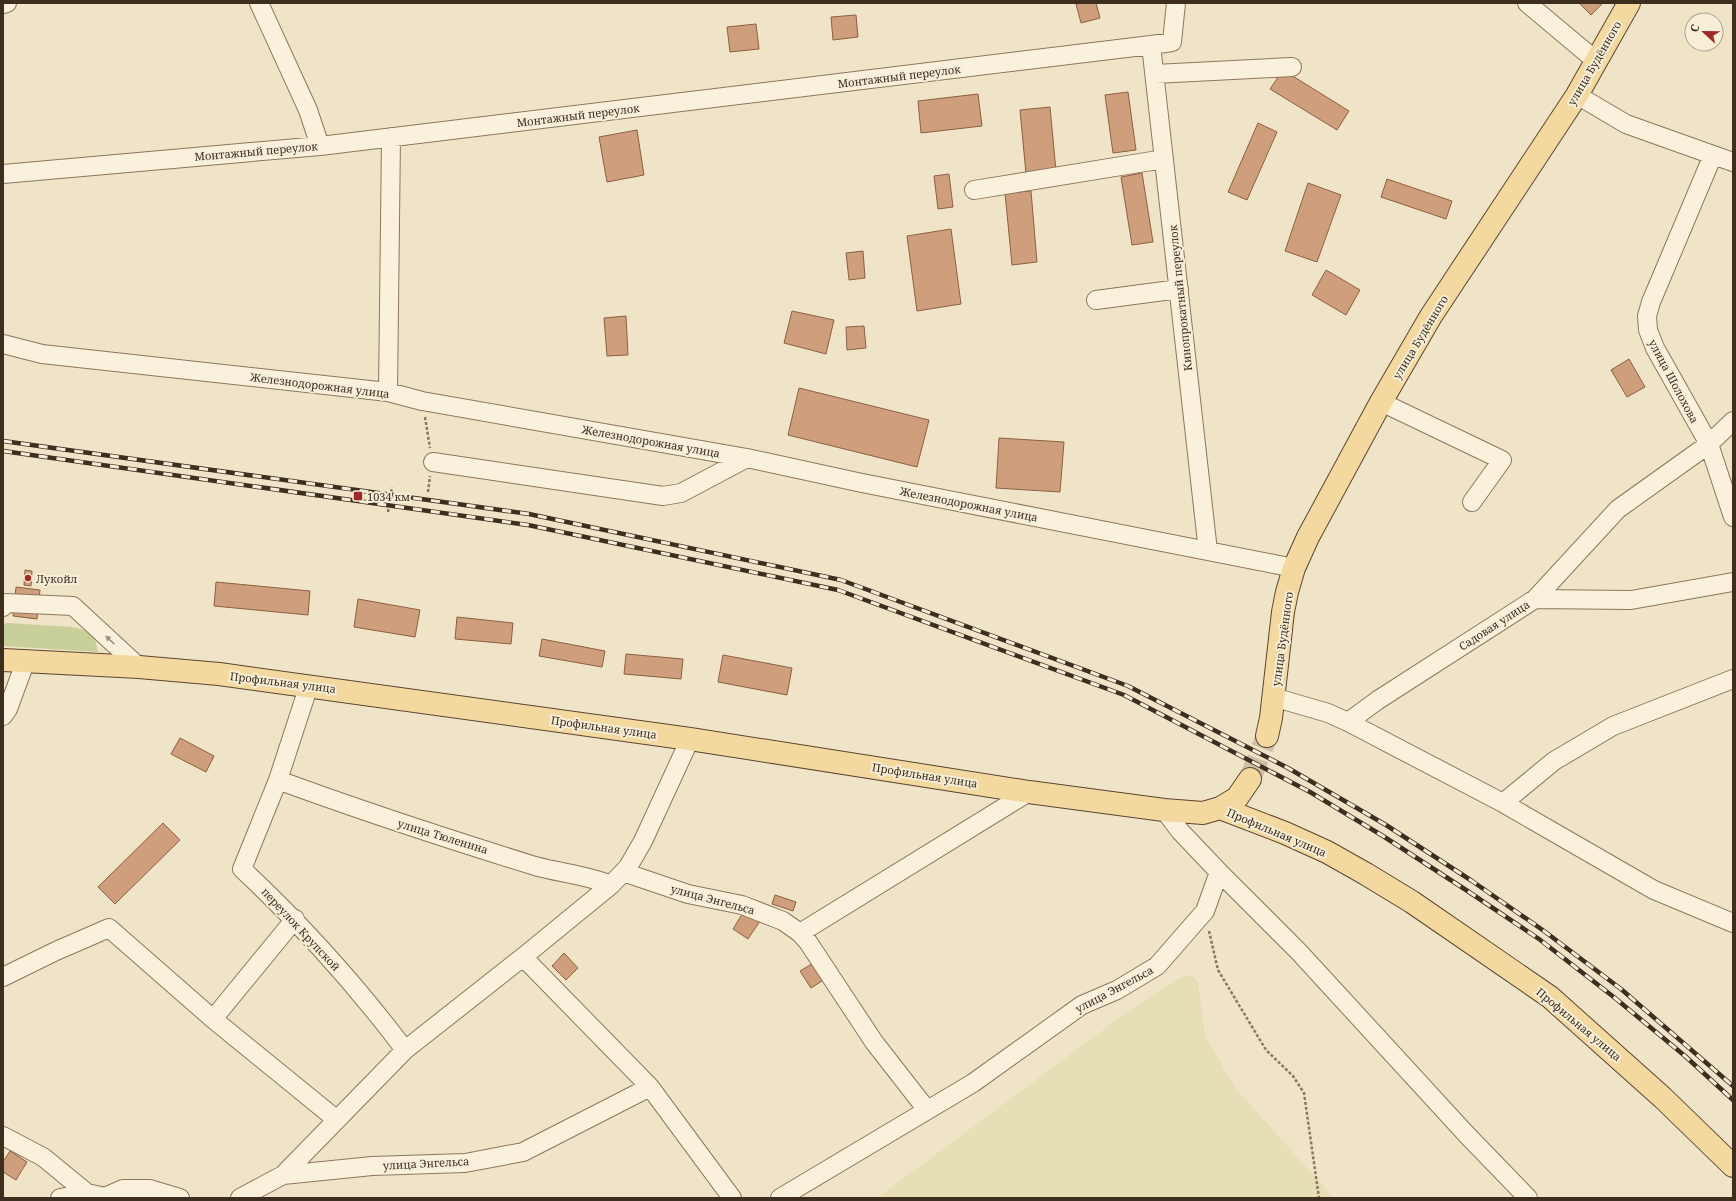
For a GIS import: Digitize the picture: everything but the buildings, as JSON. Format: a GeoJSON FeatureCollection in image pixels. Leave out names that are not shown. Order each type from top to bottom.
{"type":"FeatureCollection","features":[{"type":"Feature","properties":{"kind":"main road","name":"улица Будённого"},"geometry":{"type":"LineString","coordinates":[[1267,736],[1272,718],[1273,697],[1276,688],[1283,612],[1294,568],[1308,537],[1381,402],[1431,316],[1577,95],[1595,60],[1629,3]]}},
{"type":"Feature","properties":{"kind":"main road","name":"Профильная улица"},"geometry":{"type":"LineString","coordinates":[[3,660],[139,667],[219,674],[690,739],[1029,792],[1164,810],[1203,813],[1220,808],[1292,836],[1327,852],[1366,874],[1412,902],[1538,988],[1604,1044],[1663,1098],[1733,1166]]}},
{"type":"Feature","properties":{"kind":"main road"},"geometry":{"type":"LineString","coordinates":[[1220,808],[1238,798],[1250,779]]}},
{"type":"Feature","properties":{"kind":"street"},"geometry":{"type":"LineString","coordinates":[[3,4],[7,3]]}},
{"type":"Feature","properties":{"kind":"street"},"geometry":{"type":"LineString","coordinates":[[259,3],[308,110],[320,146]]}},
{"type":"Feature","properties":{"kind":"street","name":"Монтажный переулок"},"geometry":{"type":"LineString","coordinates":[[3,174],[320,146],[391,138],[1172,42],[1176,3]]}},
{"type":"Feature","properties":{"kind":"street"},"geometry":{"type":"LineString","coordinates":[[1528,3],[1595,60]]}},
{"type":"Feature","properties":{"kind":"street","name":"Кинопрокатный переулок"},"geometry":{"type":"LineString","coordinates":[[1151,45],[1208,551]]}},
{"type":"Feature","properties":{"kind":"street"},"geometry":{"type":"LineString","coordinates":[[1155,74],[1292,67]]}},
{"type":"Feature","properties":{"kind":"street"},"geometry":{"type":"LineString","coordinates":[[1577,95],[1626,124],[1733,162]]}},
{"type":"Feature","properties":{"kind":"street"},"geometry":{"type":"LineString","coordinates":[[388,392],[391,138]]}},
{"type":"Feature","properties":{"kind":"street","name":"улица Шолохова"},"geometry":{"type":"LineString","coordinates":[[1713,155],[1651,302],[1647,316],[1648,330],[1655,348],[1709,444],[1733,517]]}},
{"type":"Feature","properties":{"kind":"street"},"geometry":{"type":"LineString","coordinates":[[974,190],[1164,159]]}},
{"type":"Feature","properties":{"kind":"street"},"geometry":{"type":"LineString","coordinates":[[1096,300],[1179,289]]}},
{"type":"Feature","properties":{"kind":"street","name":"Железнодорожная улица"},"geometry":{"type":"LineString","coordinates":[[3,344],[42,354],[388,392],[422,401],[747,458],[862,483],[1294,568]]}},
{"type":"Feature","properties":{"kind":"street"},"geometry":{"type":"LineString","coordinates":[[1381,402],[1502,460],[1472,502]]}},
{"type":"Feature","properties":{"kind":"street"},"geometry":{"type":"LineString","coordinates":[[1535,599],[1618,509],[1709,444],[1733,421]]}},
{"type":"Feature","properties":{"kind":"street"},"geometry":{"type":"LineString","coordinates":[[432,462],[662,496],[681,493],[747,458]]}},
{"type":"Feature","properties":{"kind":"street","name":"Садовая улица"},"geometry":{"type":"LineString","coordinates":[[1348,722],[1378,700],[1535,599],[1631,600],[1733,582]]}},
{"type":"Feature","properties":{"kind":"street"},"geometry":{"type":"LineString","coordinates":[[3,606],[6,603],[73,606],[139,667]]}},
{"type":"Feature","properties":{"kind":"street"},"geometry":{"type":"LineString","coordinates":[[3,716],[8,709],[26,660]]}},
{"type":"Feature","properties":{"kind":"street"},"geometry":{"type":"LineString","coordinates":[[1503,803],[1554,761],[1613,726],[1733,679]]}},
{"type":"Feature","properties":{"kind":"street","name":"переулок Крупской"},"geometry":{"type":"LineString","coordinates":[[309,686],[278,780],[242,868],[295,919],[383,1019],[405,1050]]}},
{"type":"Feature","properties":{"kind":"street"},"geometry":{"type":"LineString","coordinates":[[1273,697],[1322,711],[1348,722],[1503,803],[1654,890],[1733,923]]}},
{"type":"Feature","properties":{"kind":"street"},"geometry":{"type":"LineString","coordinates":[[283,1176],[405,1050],[523,957],[628,867],[643,840],[690,739]]}},
{"type":"Feature","properties":{"kind":"street","name":"улица Тюленина"},"geometry":{"type":"LineString","coordinates":[[278,780],[357,809],[536,866],[596,879],[617,878]]}},
{"type":"Feature","properties":{"kind":"street"},"geometry":{"type":"LineString","coordinates":[[800,933],[1029,792]]}},
{"type":"Feature","properties":{"kind":"street"},"geometry":{"type":"LineString","coordinates":[[1164,810],[1180,831],[1299,952],[1528,1198]]}},
{"type":"Feature","properties":{"kind":"street","name":"улица Энгельса"},"geometry":{"type":"LineString","coordinates":[[780,1198],[973,1083],[1082,1005],[1117,990],[1157,966],[1205,911],[1219,872]]}},
{"type":"Feature","properties":{"kind":"street","name":"улица Энгельса"},"geometry":{"type":"LineString","coordinates":[[617,878],[742,905],[783,921],[800,933],[808,942],[874,1042],[927,1110]]}},
{"type":"Feature","properties":{"kind":"street"},"geometry":{"type":"LineString","coordinates":[[213,1019],[295,919]]}},
{"type":"Feature","properties":{"kind":"street"},"geometry":{"type":"LineString","coordinates":[[3,977],[56,951],[109,928],[213,1019],[337,1120]]}},
{"type":"Feature","properties":{"kind":"street"},"geometry":{"type":"LineString","coordinates":[[523,957],[650,1087],[732,1198]]}},
{"type":"Feature","properties":{"kind":"street","name":"улица Энгельса"},"geometry":{"type":"LineString","coordinates":[[240,1198],[283,1176],[372,1166],[465,1162],[523,1152],[650,1087]]}},
{"type":"Feature","properties":{"kind":"street"},"geometry":{"type":"LineString","coordinates":[[3,1136],[43,1157],[87,1193]]}},
{"type":"Feature","properties":{"kind":"street"},"geometry":{"type":"LineString","coordinates":[[60,1198],[87,1193],[105,1196],[122,1189],[150,1189],[180,1198]]}},
{"type":"Feature","properties":{"kind":"path"},"geometry":{"type":"LineString","coordinates":[[422,401],[432,462],[428,492]]}},
{"type":"Feature","properties":{"kind":"path"},"geometry":{"type":"LineString","coordinates":[[388,512],[392,487]]}},
{"type":"Feature","properties":{"kind":"path"},"geometry":{"type":"LineString","coordinates":[[1205,911],[1218,970],[1266,1050],[1293,1076],[1304,1093],[1319,1198]]}},
{"type":"Feature","properties":{"kind":"shaded area"},"geometry":{"type":"Polygon","coordinates":[[[1191,976],[1198,982],[1205,1036],[1236,1089],[1334,1198],[877,1198],[1137,1005],[1182,977],[1191,976]]]}},
{"type":"Feature","properties":{"kind":"green space"},"geometry":{"type":"Polygon","coordinates":[[[3,624],[72,627],[93,632],[98,652],[3,646],[3,624]]]}},
{"type":"Feature","properties":{"kind":"tunnel"},"geometry":{"type":"LineString","coordinates":[[1250,779],[1267,736]]}},
{"type":"Feature","properties":{"kind":"railway"},"geometry":{"type":"LineString","coordinates":[[3,441],[529,514],[841,580],[1128,686],[1288,768],[1386,825],[1472,881],[1544,931],[1621,989],[1733,1086]]}},
{"type":"Feature","properties":{"kind":"railway"},"geometry":{"type":"LineString","coordinates":[[3,451],[528,525],[838,590],[1124,695],[1310,792],[1383,836],[1466,890],[1539,939],[1615,998],[1685,1056],[1733,1100]]}},
{"type":"Feature","properties":{"kind":"place","name":"1034 км"},"geometry":{"type":"Point","coordinates":[358,496]}},
{"type":"Feature","properties":{"kind":"place","name":"Лукойл"},"geometry":{"type":"Point","coordinates":[28,578]}}]}
